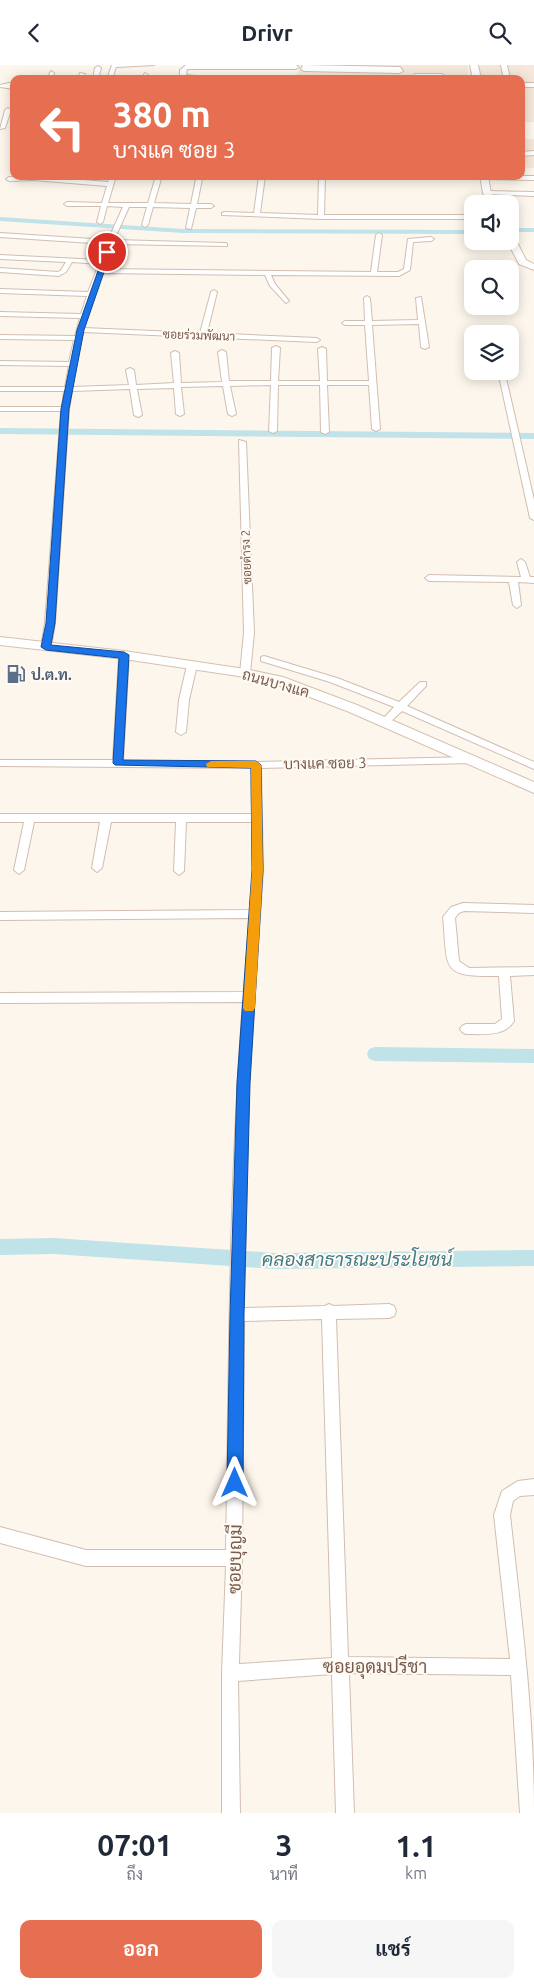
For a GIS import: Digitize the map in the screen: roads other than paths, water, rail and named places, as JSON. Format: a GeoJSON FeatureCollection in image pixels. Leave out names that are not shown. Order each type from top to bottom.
{"type":"FeatureCollection","features":[{"type":"Feature","properties":{"kind":"main road"},"geometry":{"type":"LineString","coordinates":[[485,180],[487,193]]}},
{"type":"Feature","properties":{"kind":"main road"},"geometry":{"type":"LineString","coordinates":[[516,250],[522,262],[534,267]]}},
{"type":"Feature","properties":{"kind":"main road","name":"ถนนบางแค"},"geometry":{"type":"LineString","coordinates":[[0,641],[124,655],[245,673],[278,681],[384,722],[534,788]]}},
{"type":"Feature","properties":{"kind":"street"},"geometry":{"type":"LineString","coordinates":[[111,75],[114,66],[151,65]]}},
{"type":"Feature","properties":{"kind":"street"},"geometry":{"type":"LineString","coordinates":[[184,66],[296,67]]}},
{"type":"Feature","properties":{"kind":"street"},"geometry":{"type":"LineString","coordinates":[[309,67],[400,71],[400,69],[367,69]]}},
{"type":"Feature","properties":{"kind":"street"},"geometry":{"type":"LineString","coordinates":[[97,75],[98,68]]}},
{"type":"Feature","properties":{"kind":"street"},"geometry":{"type":"LineString","coordinates":[[2,128],[10,112]]}},
{"type":"Feature","properties":{"kind":"street"},"geometry":{"type":"LineString","coordinates":[[59,180],[110,184]]}},
{"type":"Feature","properties":{"kind":"street"},"geometry":{"type":"LineString","coordinates":[[100,222],[111,180]]}},
{"type":"Feature","properties":{"kind":"street"},"geometry":{"type":"LineString","coordinates":[[145,225],[157,180]]}},
{"type":"Feature","properties":{"kind":"street"},"geometry":{"type":"LineString","coordinates":[[189,228],[199,180]]}},
{"type":"Feature","properties":{"kind":"street"},"geometry":{"type":"LineString","coordinates":[[257,215],[261,180]]}},
{"type":"Feature","properties":{"kind":"street"},"geometry":{"type":"LineString","coordinates":[[321,217],[322,180]]}},
{"type":"Feature","properties":{"kind":"street"},"geometry":{"type":"LineString","coordinates":[[487,193],[534,193]]}},
{"type":"Feature","properties":{"kind":"street"},"geometry":{"type":"LineString","coordinates":[[67,204],[211,207]]}},
{"type":"Feature","properties":{"kind":"street"},"geometry":{"type":"LineString","coordinates":[[46,647],[50,623],[68,389],[80,330],[103,262],[127,205]]}},
{"type":"Feature","properties":{"kind":"street"},"geometry":{"type":"LineString","coordinates":[[224,214],[321,217],[464,217]]}},
{"type":"Feature","properties":{"kind":"street"},"geometry":{"type":"LineString","coordinates":[[0,235],[111,242],[225,245]]}},
{"type":"Feature","properties":{"kind":"street"},"geometry":{"type":"LineString","coordinates":[[374,273],[379,235]]}},
{"type":"Feature","properties":{"kind":"street"},"geometry":{"type":"LineString","coordinates":[[100,271],[404,273],[407,270],[410,239],[431,239]]}},
{"type":"Feature","properties":{"kind":"street"},"geometry":{"type":"LineString","coordinates":[[0,257],[103,262]]}},
{"type":"Feature","properties":{"kind":"street"},"geometry":{"type":"LineString","coordinates":[[0,270],[59,274],[64,271],[70,260]]}},
{"type":"Feature","properties":{"kind":"street"},"geometry":{"type":"LineString","coordinates":[[267,272],[272,285],[286,301]]}},
{"type":"Feature","properties":{"kind":"street"},"geometry":{"type":"LineString","coordinates":[[0,291],[92,294]]}},
{"type":"Feature","properties":{"kind":"street"},"geometry":{"type":"LineString","coordinates":[[203,335],[214,292]]}},
{"type":"Feature","properties":{"kind":"street"},"geometry":{"type":"LineString","coordinates":[[367,298],[376,429]]}},
{"type":"Feature","properties":{"kind":"street"},"geometry":{"type":"LineString","coordinates":[[419,298],[425,347]]}},
{"type":"Feature","properties":{"kind":"street"},"geometry":{"type":"LineString","coordinates":[[0,314],[85,316]]}},
{"type":"Feature","properties":{"kind":"street"},"geometry":{"type":"LineString","coordinates":[[345,323],[422,321]]}},
{"type":"Feature","properties":{"kind":"street","name":"ซอยร่วมพัฒนา"},"geometry":{"type":"LineString","coordinates":[[80,330],[317,340]]}},
{"type":"Feature","properties":{"kind":"street"},"geometry":{"type":"LineString","coordinates":[[0,337],[78,338]]}},
{"type":"Feature","properties":{"kind":"street"},"geometry":{"type":"LineString","coordinates":[[273,431],[276,348]]}},
{"type":"Feature","properties":{"kind":"street"},"geometry":{"type":"LineString","coordinates":[[322,349],[325,432]]}},
{"type":"Feature","properties":{"kind":"street"},"geometry":{"type":"LineString","coordinates":[[222,352],[232,414]]}},
{"type":"Feature","properties":{"kind":"street"},"geometry":{"type":"LineString","coordinates":[[175,353],[180,414]]}},
{"type":"Feature","properties":{"kind":"street"},"geometry":{"type":"LineString","coordinates":[[0,363],[74,364]]}},
{"type":"Feature","properties":{"kind":"street"},"geometry":{"type":"LineString","coordinates":[[130,370],[138,415]]}},
{"type":"Feature","properties":{"kind":"street"},"geometry":{"type":"LineString","coordinates":[[503,380],[530,479],[534,518]]}},
{"type":"Feature","properties":{"kind":"street"},"geometry":{"type":"LineString","coordinates":[[0,389],[68,389],[226,383],[373,383]]}},
{"type":"Feature","properties":{"kind":"street"},"geometry":{"type":"LineString","coordinates":[[0,409],[65,409]]}},
{"type":"Feature","properties":{"kind":"street","name":"ซอยดำรง 2"},"geometry":{"type":"LineString","coordinates":[[242,442],[248,633],[245,673]]}},
{"type":"Feature","properties":{"kind":"street"},"geometry":{"type":"LineString","coordinates":[[429,578],[530,580],[521,562]]}},
{"type":"Feature","properties":{"kind":"street"},"geometry":{"type":"LineString","coordinates":[[513,580],[517,605]]}},
{"type":"Feature","properties":{"kind":"street"},"geometry":{"type":"LineString","coordinates":[[118,763],[124,655]]}},
{"type":"Feature","properties":{"kind":"street"},"geometry":{"type":"LineString","coordinates":[[264,659],[319,674],[400,707],[534,766]]}},
{"type":"Feature","properties":{"kind":"street"},"geometry":{"type":"LineString","coordinates":[[181,732],[184,700],[192,665]]}},
{"type":"Feature","properties":{"kind":"street"},"geometry":{"type":"LineString","coordinates":[[384,722],[422,684]]}},
{"type":"Feature","properties":{"kind":"street","name":"บางแค ซอย 3"},"geometry":{"type":"LineString","coordinates":[[0,763],[256,765],[471,761]]}},
{"type":"Feature","properties":{"kind":"street","name":"ซอยบุญมี"},"geometry":{"type":"LineString","coordinates":[[231,1813],[230,1673],[234,1558],[237,1315],[243,1083],[258,870],[256,765]]}},
{"type":"Feature","properties":{"kind":"street"},"geometry":{"type":"LineString","coordinates":[[19,870],[30,817]]}},
{"type":"Feature","properties":{"kind":"street"},"geometry":{"type":"LineString","coordinates":[[179,871],[181,817]]}},
{"type":"Feature","properties":{"kind":"street"},"geometry":{"type":"LineString","coordinates":[[0,818],[256,818]]}},
{"type":"Feature","properties":{"kind":"street"},"geometry":{"type":"LineString","coordinates":[[98,867],[106,818]]}},
{"type":"Feature","properties":{"kind":"street"},"geometry":{"type":"LineString","coordinates":[[534,909],[462,907],[455,910],[449,917],[453,963],[460,969],[470,972],[534,971]]}},
{"type":"Feature","properties":{"kind":"street"},"geometry":{"type":"LineString","coordinates":[[0,916],[255,915]]}},
{"type":"Feature","properties":{"kind":"street"},"geometry":{"type":"LineString","coordinates":[[466,1029],[496,1028],[504,1026],[508,1021],[504,971]]}},
{"type":"Feature","properties":{"kind":"street"},"geometry":{"type":"LineString","coordinates":[[0,998],[250,997]]}},
{"type":"Feature","properties":{"kind":"street"},"geometry":{"type":"LineString","coordinates":[[237,1315],[329,1311],[389,1311]]}},
{"type":"Feature","properties":{"kind":"street"},"geometry":{"type":"LineString","coordinates":[[329,1311],[346,1813]]}},
{"type":"Feature","properties":{"kind":"street"},"geometry":{"type":"LineString","coordinates":[[529,1813],[529,1728],[519,1667],[502,1515],[507,1496],[518,1489],[534,1487]]}},
{"type":"Feature","properties":{"kind":"street"},"geometry":{"type":"LineString","coordinates":[[0,1535],[86,1558],[234,1558]]}},
{"type":"Feature","properties":{"kind":"street","name":"ซอยอุดมปรีชา"},"geometry":{"type":"LineString","coordinates":[[230,1673],[342,1665],[519,1667]]}},
{"type":"Feature","properties":{"kind":"waterway"},"geometry":{"type":"LineString","coordinates":[[0,219],[183,231],[464,232]]}},
{"type":"Feature","properties":{"kind":"waterway"},"geometry":{"type":"LineString","coordinates":[[519,230],[534,230]]}},
{"type":"Feature","properties":{"kind":"waterway"},"geometry":{"type":"LineString","coordinates":[[0,431],[534,436]]}},
{"type":"Feature","properties":{"kind":"waterway"},"geometry":{"type":"LineString","coordinates":[[375,1054],[534,1056]]}},
{"type":"Feature","properties":{"kind":"waterway","name":"คลองสาธารณะประโยชน์"},"geometry":{"type":"LineString","coordinates":[[0,1247],[54,1246],[275,1261],[534,1258]]}},
{"type":"Feature","properties":{"kind":"place","name":"ป.ต.ท."},"geometry":{"type":"Point","coordinates":[16,674]}}]}
